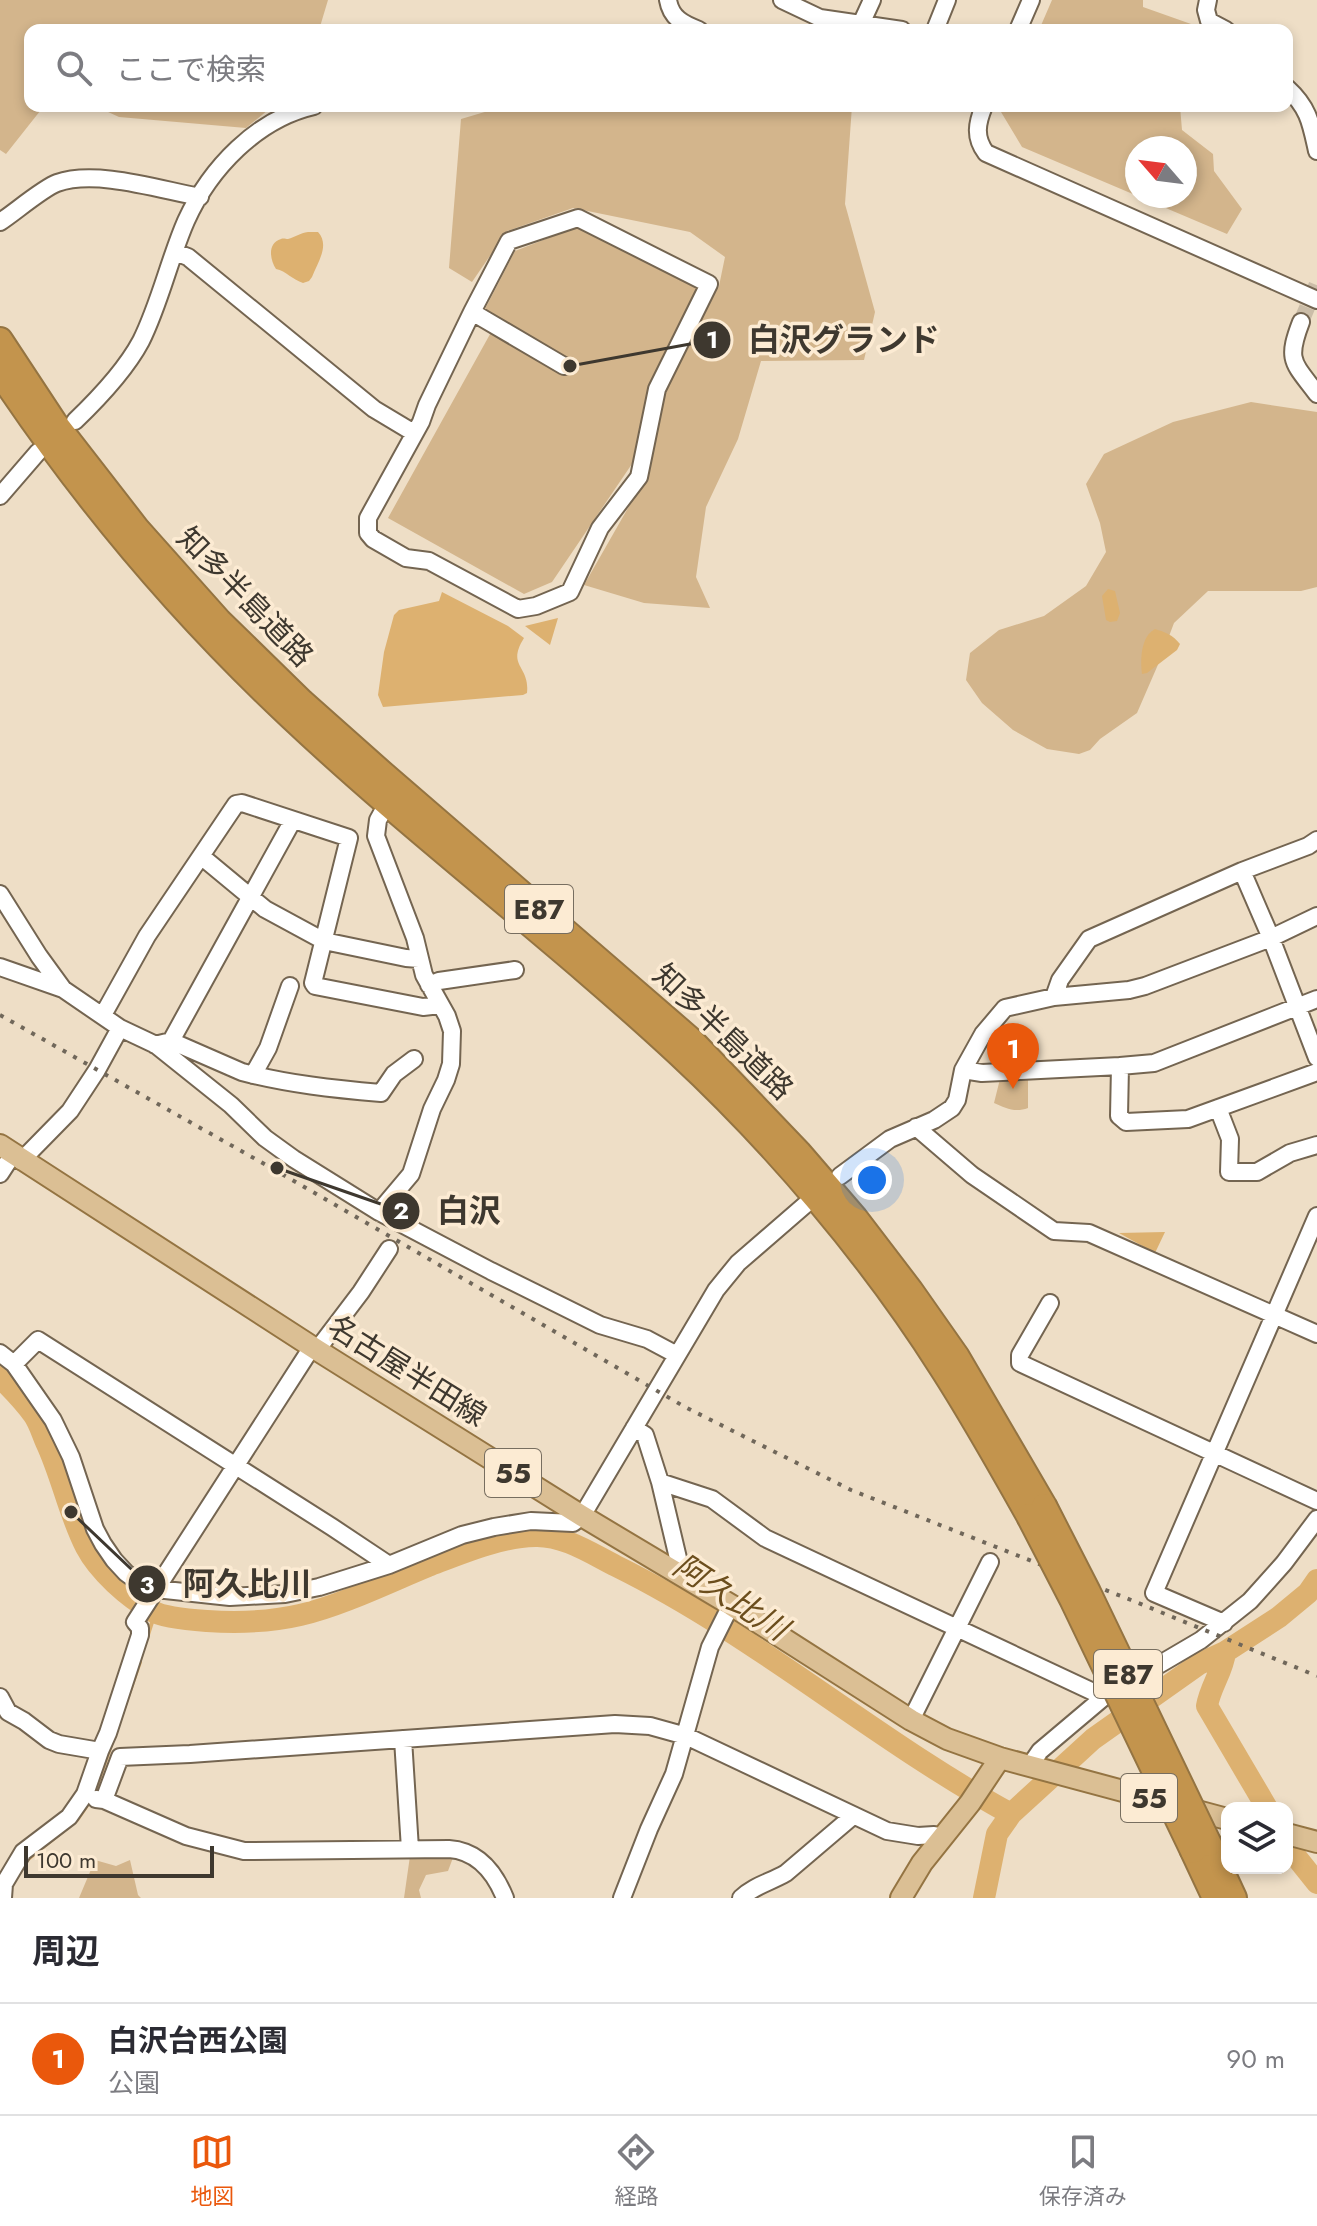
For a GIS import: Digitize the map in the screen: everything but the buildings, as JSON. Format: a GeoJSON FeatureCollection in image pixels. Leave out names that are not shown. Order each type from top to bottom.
{"type":"FeatureCollection","features":[{"type":"Feature","properties":{"kind":"highway","name":"知多半島道路"},"geometry":{"type":"LineString","coordinates":[[0,340],[54,422],[137,529],[219,621],[360,754],[691,1040],[799,1153],[864,1230],[957,1357],[1036,1511],[1079,1613],[1201,1848],[1234,1898]]}},
{"type":"Feature","properties":{"kind":"highway","name":"知多半島道路"},"geometry":{"type":"LineString","coordinates":[[0,373],[39,432],[124,541],[207,634],[370,789],[679,1054],[786,1165],[841,1229],[926,1345],[1036,1511]]}},
{"type":"Feature","properties":{"kind":"highway","name":"知多半島道路"},"geometry":{"type":"LineString","coordinates":[[1201,1848],[1215,1898]]}},
{"type":"Feature","properties":{"kind":"main road","name":"名古屋半田線"},"geometry":{"type":"LineString","coordinates":[[11,1153],[315,1349],[682,1575],[724,1618],[947,1739],[1035,1769],[1221,1817]]}},
{"type":"Feature","properties":{"kind":"main road"},"geometry":{"type":"LineString","coordinates":[[901,1898],[922,1863],[976,1795],[1000,1758]]}},
{"type":"Feature","properties":{"kind":"main road"},"geometry":{"type":"LineString","coordinates":[[1293,1836],[1317,1842]]}},
{"type":"Feature","properties":{"kind":"street"},"geometry":{"type":"LineString","coordinates":[[668,0],[670,11],[684,24]]}},
{"type":"Feature","properties":{"kind":"street"},"geometry":{"type":"LineString","coordinates":[[790,2],[820,18],[861,24],[872,0]]}},
{"type":"Feature","properties":{"kind":"street"},"geometry":{"type":"LineString","coordinates":[[937,24],[947,0]]}},
{"type":"Feature","properties":{"kind":"street"},"geometry":{"type":"LineString","coordinates":[[1021,24],[1031,0]]}},
{"type":"Feature","properties":{"kind":"street"},"geometry":{"type":"LineString","coordinates":[[1208,0],[1206,10],[1209,21],[1215,24]]}},
{"type":"Feature","properties":{"kind":"street"},"geometry":{"type":"LineString","coordinates":[[1293,94],[1307,112],[1317,151]]}},
{"type":"Feature","properties":{"kind":"street"},"geometry":{"type":"LineString","coordinates":[[75,421],[102,395],[140,342],[187,220],[215,173],[240,146],[292,112]]}},
{"type":"Feature","properties":{"kind":"street"},"geometry":{"type":"LineString","coordinates":[[981,112],[977,131],[986,153],[1317,300]]}},
{"type":"Feature","properties":{"kind":"street"},"geometry":{"type":"LineString","coordinates":[[0,222],[56,183],[83,179],[124,181],[200,197]]}},
{"type":"Feature","properties":{"kind":"street"},"geometry":{"type":"LineString","coordinates":[[578,218],[709,284],[657,389],[639,477],[600,528],[570,592],[536,606],[518,609],[429,561],[406,558],[373,539],[368,533],[368,518],[414,433],[509,241],[578,218]]}},
{"type":"Feature","properties":{"kind":"street"},"geometry":{"type":"LineString","coordinates":[[175,252],[188,257],[374,409],[414,433]]}},
{"type":"Feature","properties":{"kind":"street"},"geometry":{"type":"LineString","coordinates":[[472,312],[564,366]]}},
{"type":"Feature","properties":{"kind":"street"},"geometry":{"type":"LineString","coordinates":[[1301,322],[1292,352],[1298,369],[1317,394]]}},
{"type":"Feature","properties":{"kind":"street"},"geometry":{"type":"LineString","coordinates":[[0,496],[38,452]]}},
{"type":"Feature","properties":{"kind":"street"},"geometry":{"type":"LineString","coordinates":[[103,1015],[147,936],[236,804],[242,803],[349,838],[313,983],[315,986],[423,1007],[440,1005]]}},
{"type":"Feature","properties":{"kind":"street"},"geometry":{"type":"LineString","coordinates":[[379,1212],[411,1174],[432,1109],[451,1064],[452,1031],[429,985],[415,938],[376,836],[383,811]]}},
{"type":"Feature","properties":{"kind":"street"},"geometry":{"type":"LineString","coordinates":[[163,1043],[251,898],[293,820]]}},
{"type":"Feature","properties":{"kind":"street"},"geometry":{"type":"LineString","coordinates":[[1054,997],[1060,980],[1089,939],[1317,840]]}},
{"type":"Feature","properties":{"kind":"street"},"geometry":{"type":"LineString","coordinates":[[201,856],[265,909],[324,941],[419,959]]}},
{"type":"Feature","properties":{"kind":"street"},"geometry":{"type":"LineString","coordinates":[[1242,871],[1317,1058]]}},
{"type":"Feature","properties":{"kind":"street"},"geometry":{"type":"LineString","coordinates":[[0,894],[63,989]]}},
{"type":"Feature","properties":{"kind":"street"},"geometry":{"type":"LineString","coordinates":[[840,1176],[890,1139],[934,1120],[952,1108],[957,1100],[963,1070],[983,1034],[1005,1008],[1054,997],[1145,986],[1271,938],[1317,916]]}},
{"type":"Feature","properties":{"kind":"street"},"geometry":{"type":"LineString","coordinates":[[0,967],[63,989],[120,1028],[253,1075],[314,1088],[381,1093],[394,1074],[414,1059]]}},
{"type":"Feature","properties":{"kind":"street"},"geometry":{"type":"LineString","coordinates":[[429,985],[515,970]]}},
{"type":"Feature","properties":{"kind":"street"},"geometry":{"type":"LineString","coordinates":[[253,1075],[268,1048],[290,986]]}},
{"type":"Feature","properties":{"kind":"street"},"geometry":{"type":"LineString","coordinates":[[963,1070],[982,1073],[1154,1063],[1317,999]]}},
{"type":"Feature","properties":{"kind":"street"},"geometry":{"type":"LineString","coordinates":[[0,1174],[11,1153],[70,1111],[120,1028]]}},
{"type":"Feature","properties":{"kind":"street"},"geometry":{"type":"LineString","coordinates":[[163,1043],[265,1138],[379,1212],[600,1325],[647,1339],[677,1355]]}},
{"type":"Feature","properties":{"kind":"street"},"geometry":{"type":"LineString","coordinates":[[1120,1066],[1119,1116],[1126,1122],[1188,1119],[1317,1072]]}},
{"type":"Feature","properties":{"kind":"street"},"geometry":{"type":"LineString","coordinates":[[1218,1108],[1230,1139],[1229,1172],[1257,1172],[1290,1153],[1317,1145]]}},
{"type":"Feature","properties":{"kind":"street"},"geometry":{"type":"LineString","coordinates":[[916,1127],[972,1175],[1054,1231],[1089,1233],[1317,1334]]}},
{"type":"Feature","properties":{"kind":"street"},"geometry":{"type":"LineString","coordinates":[[0,1353],[14,1364],[53,1420],[63,1439],[95,1529],[126,1573],[156,1589],[230,1597],[285,1594],[389,1565],[462,1535],[494,1527],[531,1521],[573,1523],[582,1516],[728,1275],[805,1205]]}},
{"type":"Feature","properties":{"kind":"street"},"geometry":{"type":"LineString","coordinates":[[1224,1623],[1154,1593],[1317,1216]]}},
{"type":"Feature","properties":{"kind":"street"},"geometry":{"type":"LineString","coordinates":[[94,1798],[100,1751],[140,1635],[140,1628],[135,1622],[137,1617],[234,1466],[389,1249]]}},
{"type":"Feature","properties":{"kind":"street"},"geometry":{"type":"LineString","coordinates":[[1050,1303],[1020,1355],[1020,1363],[1317,1501]]}},
{"type":"Feature","properties":{"kind":"street"},"geometry":{"type":"LineString","coordinates":[[14,1364],[38,1340],[389,1565]]}},
{"type":"Feature","properties":{"kind":"street"},"geometry":{"type":"LineString","coordinates":[[634,1428],[645,1435],[660,1482],[682,1575]]}},
{"type":"Feature","properties":{"kind":"street"},"geometry":{"type":"LineString","coordinates":[[660,1482],[712,1499],[765,1538],[1104,1697]]}},
{"type":"Feature","properties":{"kind":"street"},"geometry":{"type":"LineString","coordinates":[[1035,1769],[1040,1751],[1104,1697],[1201,1640],[1250,1601],[1317,1519]]}},
{"type":"Feature","properties":{"kind":"street"},"geometry":{"type":"LineString","coordinates":[[911,1720],[990,1562]]}},
{"type":"Feature","properties":{"kind":"street"},"geometry":{"type":"LineString","coordinates":[[622,1898],[674,1774],[710,1647],[724,1618]]}},
{"type":"Feature","properties":{"kind":"street"},"geometry":{"type":"LineString","coordinates":[[0,1697],[8,1712],[49,1740],[100,1751]]}},
{"type":"Feature","properties":{"kind":"street"},"geometry":{"type":"LineString","coordinates":[[2,1889],[23,1852],[94,1798],[120,1757],[615,1724],[650,1726],[686,1736],[887,1831],[943,1837]]}},
{"type":"Feature","properties":{"kind":"street"},"geometry":{"type":"LineString","coordinates":[[403,1739],[410,1849]]}},
{"type":"Feature","properties":{"kind":"street"},"geometry":{"type":"LineString","coordinates":[[94,1798],[186,1836],[244,1851],[457,1850],[472,1855],[495,1878],[505,1898]]}},
{"type":"Feature","properties":{"kind":"street"},"geometry":{"type":"LineString","coordinates":[[741,1898],[748,1891],[786,1873],[853,1816]]}},
{"type":"Feature","properties":{"kind":"shaded area"},"geometry":{"type":"Polygon","coordinates":[[[0,0],[328,0],[321,24],[24,24],[24,112],[39,112],[6,154],[0,150],[0,0]]]}},
{"type":"Feature","properties":{"kind":"shaded area"},"geometry":{"type":"Polygon","coordinates":[[[1052,0],[1143,0],[1143,7],[1191,24],[1042,24],[1052,0]]]}},
{"type":"Feature","properties":{"kind":"shaded area"},"geometry":{"type":"Polygon","coordinates":[[[108,112],[266,112],[246,128],[119,117],[108,112]]]}},
{"type":"Feature","properties":{"kind":"shaded area"},"geometry":{"type":"Polygon","coordinates":[[[485,112],[852,112],[845,204],[875,312],[864,360],[761,361],[738,439],[706,507],[696,577],[710,608],[644,603],[584,585],[644,480],[663,393],[719,286],[725,257],[690,232],[573,208],[507,231],[472,282],[449,268],[461,119],[485,112]]]}},
{"type":"Feature","properties":{"kind":"shaded area"},"geometry":{"type":"Polygon","coordinates":[[[1001,112],[1180,112],[1182,130],[1190,136],[1125,136],[1125,191],[1022,147],[1001,112]]]}},
{"type":"Feature","properties":{"kind":"shaded area"},"geometry":{"type":"Polygon","coordinates":[[[1197,142],[1213,154],[1214,171],[1242,209],[1227,234],[1165,208],[1197,208],[1197,142]]]}},
{"type":"Feature","properties":{"kind":"shaded area"},"geometry":{"type":"Polygon","coordinates":[[[574,228],[618,236],[712,284],[643,414],[638,455],[552,582],[524,594],[388,518],[499,318],[485,309],[515,251],[574,228]]]}},
{"type":"Feature","properties":{"kind":"shaded area"},"geometry":{"type":"Polygon","coordinates":[[[318,232],[323,248],[312,277],[303,283],[276,269],[271,252],[277,241],[318,232]]]}},
{"type":"Feature","properties":{"kind":"shaded area"},"geometry":{"type":"Polygon","coordinates":[[[1251,402],[1317,412],[1317,587],[1301,591],[1208,591],[1174,623],[1137,713],[1100,739],[1090,750],[1079,754],[1047,749],[1013,730],[982,703],[966,680],[970,653],[999,630],[1044,616],[1086,586],[1106,552],[1100,523],[1086,484],[1104,454],[1173,422],[1251,402]]]}},
{"type":"Feature","properties":{"kind":"shaded area"},"geometry":{"type":"Polygon","coordinates":[[[1108,589],[1115,591],[1120,613],[1117,621],[1106,620],[1102,596],[1108,589]]]}},
{"type":"Feature","properties":{"kind":"shaded area"},"geometry":{"type":"Polygon","coordinates":[[[442,592],[508,626],[524,638],[517,655],[527,693],[383,707],[378,695],[384,652],[394,615],[399,610],[439,601],[442,592]]]}},
{"type":"Feature","properties":{"kind":"shaded area"},"geometry":{"type":"Polygon","coordinates":[[[558,618],[550,645],[525,626],[558,618]]]}},
{"type":"Feature","properties":{"kind":"shaded area"},"geometry":{"type":"Polygon","coordinates":[[[1155,629],[1169,634],[1180,644],[1177,650],[1142,674],[1144,642],[1155,629]]]}},
{"type":"Feature","properties":{"kind":"shaded area"},"geometry":{"type":"Polygon","coordinates":[[[1028,1072],[1028,1108],[1014,1110],[994,1103],[1001,1075],[1028,1072]]]}},
{"type":"Feature","properties":{"kind":"shaded area"},"geometry":{"type":"Polygon","coordinates":[[[1165,1232],[1155,1253],[1119,1233],[1165,1232]]]}},
{"type":"Feature","properties":{"kind":"shaded area"},"geometry":{"type":"Polygon","coordinates":[[[454,1855],[448,1871],[426,1875],[419,1890],[421,1898],[404,1898],[410,1856],[454,1855]]]}},
{"type":"Feature","properties":{"kind":"shaded area"},"geometry":{"type":"Polygon","coordinates":[[[95,1860],[116,1866],[130,1860],[141,1898],[79,1898],[95,1860]]]}},
{"type":"Feature","properties":{"kind":"waterway","name":"阿久比川"},"geometry":{"type":"LineString","coordinates":[[0,1377],[37,1420],[86,1547],[106,1575],[157,1613],[219,1622],[289,1617],[331,1606],[494,1543],[535,1536],[557,1539],[577,1546],[668,1593],[718,1623],[912,1754],[1011,1814]]}},
{"type":"Feature","properties":{"kind":"waterway","name":"阿久比川"},"geometry":{"type":"LineString","coordinates":[[984,1898],[997,1834],[1011,1814],[1093,1739],[1199,1664],[1225,1652],[1279,1617],[1308,1593],[1317,1580]]}},
{"type":"Feature","properties":{"kind":"waterway"},"geometry":{"type":"LineString","coordinates":[[147,1638],[155,1613]]}},
{"type":"Feature","properties":{"kind":"waterway"},"geometry":{"type":"LineString","coordinates":[[1225,1652],[1207,1706],[1263,1802]]}},
{"type":"Feature","properties":{"kind":"waterway"},"geometry":{"type":"LineString","coordinates":[[94,1794],[140,1662]]}},
{"type":"Feature","properties":{"kind":"waterway"},"geometry":{"type":"LineString","coordinates":[[27,1860],[77,1820],[90,1801]]}},
{"type":"Feature","properties":{"kind":"waterway"},"geometry":{"type":"LineString","coordinates":[[1293,1853],[1317,1883]]}},
{"type":"Feature","properties":{"kind":"tunnel"},"geometry":{"type":"LineString","coordinates":[[1301,322],[1317,284]]}},
{"type":"Feature","properties":{"kind":"railway"},"geometry":{"type":"LineString","coordinates":[[0,1015],[685,1407],[851,1490],[1317,1676]]}},
{"type":"Feature","properties":{"kind":"place","name":"白沢グランド"},"geometry":{"type":"Point","coordinates":[570,366]}},
{"type":"Feature","properties":{"kind":"place","name":"白沢台西公園"},"geometry":{"type":"Point","coordinates":[1013,1089]}},
{"type":"Feature","properties":{"kind":"place","name":"白沢"},"geometry":{"type":"Point","coordinates":[277,1168]}},
{"type":"Feature","properties":{"kind":"place","name":"阿久比川"},"geometry":{"type":"Point","coordinates":[71,1512]}}]}
